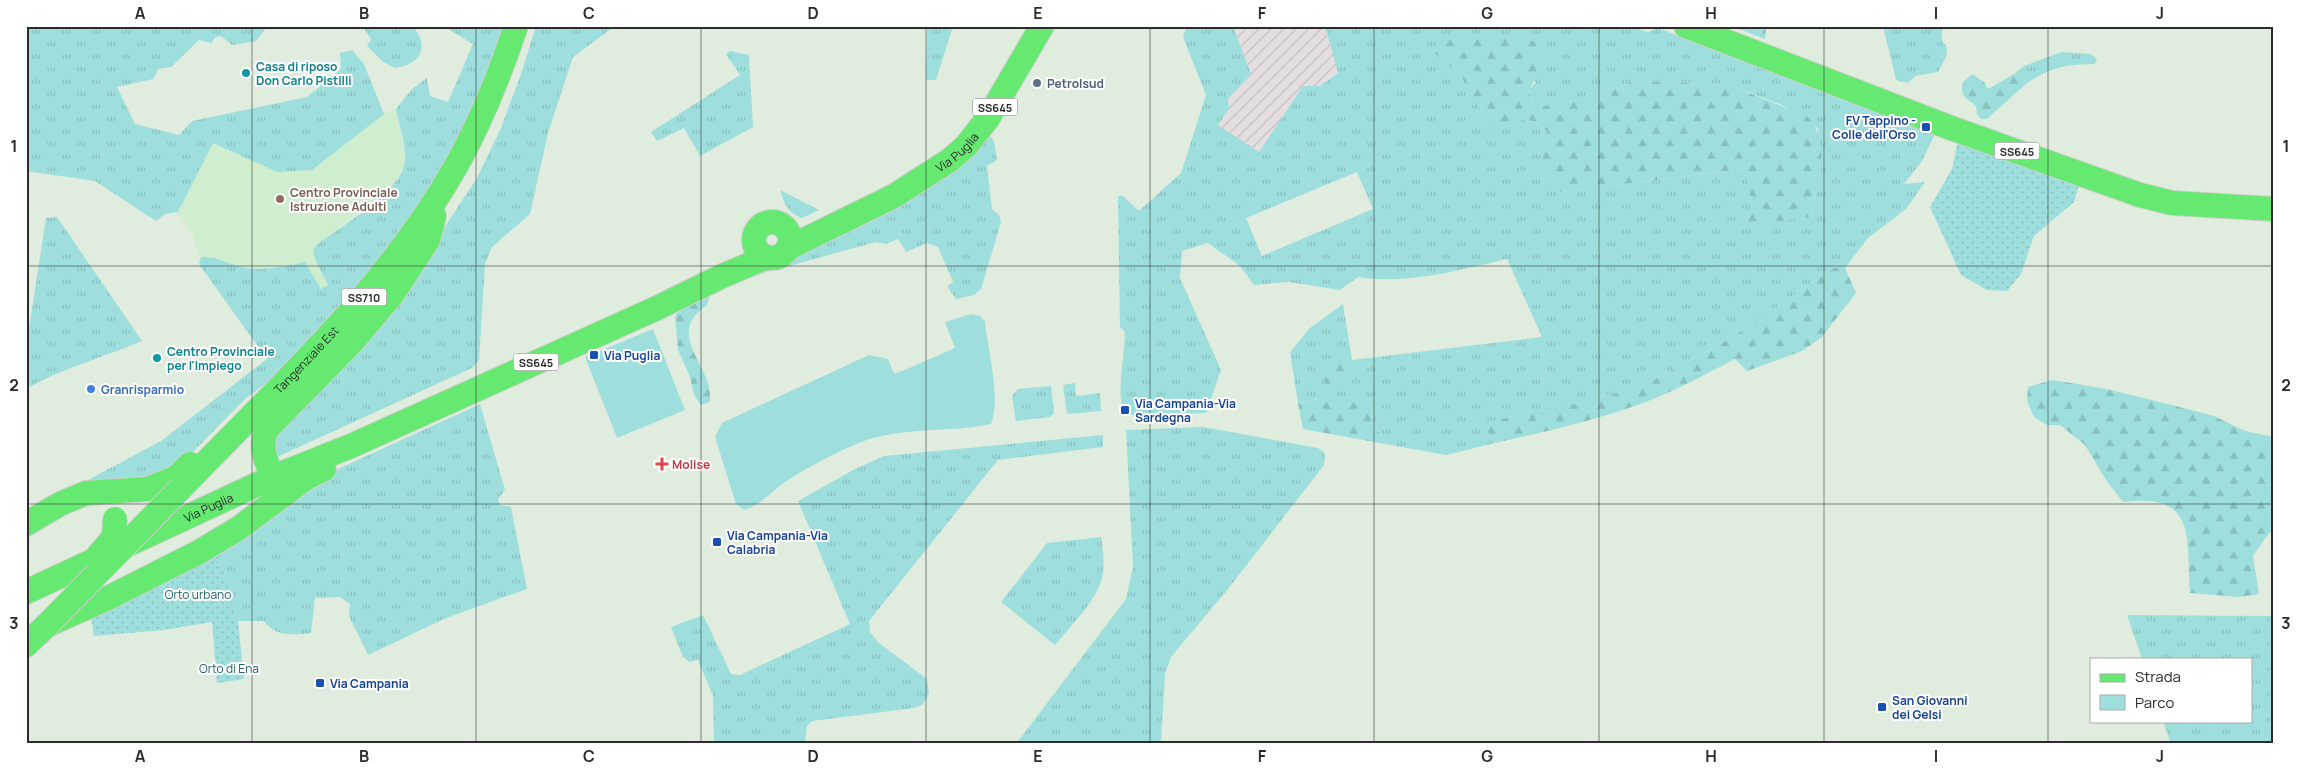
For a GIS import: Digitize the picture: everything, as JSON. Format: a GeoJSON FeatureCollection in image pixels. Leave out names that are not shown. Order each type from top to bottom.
{"type":"FeatureCollection","features":[{"type":"Feature","properties":{"kind":"main road","name":"Tangenziale Est"},"geometry":{"type":"LineString","coordinates":[[26,645],[339,326],[392,263],[440,193],[476,127],[516,26]]}},
{"type":"Feature","properties":{"kind":"main road","name":"Via Puglia"},"geometry":{"type":"LineString","coordinates":[[931,172],[979,116],[1031,26]]}},
{"type":"Feature","properties":{"kind":"main road","name":"Via Puglia"},"geometry":{"type":"LineString","coordinates":[[788,239],[837,222],[894,196],[950,160],[966,146],[988,118],[1042,26]]}},
{"type":"Feature","properties":{"kind":"main road","name":"SS645"},"geometry":{"type":"LineString","coordinates":[[1686,26],[1951,128],[2140,195],[2172,203],[2274,209]]}},
{"type":"Feature","properties":{"kind":"main road"},"geometry":{"type":"LineString","coordinates":[[272,478],[265,460],[262,444],[266,430],[353,341],[392,295],[428,240],[440,193]]}},
{"type":"Feature","properties":{"kind":"main road","name":"SS645"},"geometry":{"type":"LineString","coordinates":[[770,223],[778,224],[788,239],[783,254],[775,258],[761,249],[756,232],[762,226],[770,223]]}},
{"type":"Feature","properties":{"kind":"main road","name":"Via Puglia"},"geometry":{"type":"LineString","coordinates":[[26,592],[272,478],[351,446],[657,308],[720,276],[761,249]]}},
{"type":"Feature","properties":{"kind":"main road"},"geometry":{"type":"LineString","coordinates":[[26,524],[60,504],[86,493],[148,490],[177,477],[230,426],[275,391]]}},
{"type":"Feature","properties":{"kind":"main road"},"geometry":{"type":"LineString","coordinates":[[47,624],[108,598],[199,552],[240,528],[306,478],[337,462],[351,446]]}},
{"type":"Feature","properties":{"kind":"main road"},"geometry":{"type":"LineString","coordinates":[[47,624],[72,587],[114,538],[115,519],[106,508],[98,504],[60,504]]}},
{"type":"Feature","properties":{"kind":"shaded area"},"geometry":{"type":"Polygon","coordinates":[[[1233,26],[1325,26],[1338,73],[1320,86],[1303,86],[1259,152],[1218,125],[1229,109],[1227,99],[1251,74],[1233,26]]]}},
{"type":"Feature","properties":{"kind":"shaded area","name":"Centro Provinciale Istruzione Adulti"},"geometry":{"type":"Polygon","coordinates":[[[396,109],[404,146],[404,166],[392,187],[319,243],[313,250],[315,259],[328,285],[321,289],[305,262],[266,269],[247,268],[210,257],[201,257],[195,245],[194,235],[178,212],[213,143],[277,172],[312,170],[384,114],[396,109]]]}},
{"type":"Feature","properties":{"kind":"green space"},"geometry":{"type":"Polygon","coordinates":[[[26,26],[287,26],[265,29],[256,41],[232,45],[221,36],[216,37],[211,43],[199,40],[171,67],[158,69],[153,79],[117,87],[135,124],[179,135],[192,121],[307,97],[341,69],[340,53],[352,50],[364,64],[384,114],[312,170],[277,172],[213,143],[178,212],[165,214],[156,221],[95,181],[26,171],[26,26]]]}},
{"type":"Feature","properties":{"kind":"green space"},"geometry":{"type":"Polygon","coordinates":[[[362,26],[413,26],[421,41],[422,48],[420,54],[411,63],[395,68],[383,62],[367,46],[371,39],[362,26]]]}},
{"type":"Feature","properties":{"kind":"green space"},"geometry":{"type":"Polygon","coordinates":[[[443,26],[505,26],[488,75],[461,134],[413,213],[344,309],[277,375],[245,399],[179,466],[166,475],[73,488],[161,441],[267,359],[199,264],[201,257],[213,258],[254,269],[276,268],[305,262],[321,289],[328,285],[315,259],[313,250],[319,243],[368,208],[392,186],[400,176],[404,166],[405,152],[396,109],[412,89],[427,78],[430,96],[448,102],[473,44],[443,26]]]}},
{"type":"Feature","properties":{"kind":"green space"},"geometry":{"type":"Polygon","coordinates":[[[536,26],[615,26],[573,57],[548,133],[530,214],[492,247],[485,264],[479,360],[472,368],[277,457],[270,444],[413,275],[477,178],[501,128],[536,26]]]}},
{"type":"Feature","properties":{"kind":"green space"},"geometry":{"type":"Polygon","coordinates":[[[927,26],[953,26],[936,80],[926,80],[927,26]]]}},
{"type":"Feature","properties":{"kind":"green space"},"geometry":{"type":"Polygon","coordinates":[[[1187,26],[1233,26],[1251,74],[1228,99],[1229,109],[1218,125],[1259,152],[1303,86],[1320,86],[1338,73],[1325,26],[1631,26],[1648,32],[1658,28],[1936,132],[1922,161],[1904,184],[1925,182],[1906,209],[1868,238],[1845,268],[1834,268],[1729,339],[1643,386],[1580,403],[1525,412],[1487,424],[1490,438],[1495,443],[1446,455],[1385,444],[1373,422],[1372,406],[1364,401],[1355,398],[1336,397],[1316,399],[1298,404],[1290,352],[1310,328],[1343,304],[1352,360],[1542,337],[1507,259],[1452,272],[1414,278],[1377,279],[1358,277],[1340,290],[1288,282],[1254,285],[1240,266],[1208,243],[1182,251],[1180,278],[1221,370],[1206,413],[1125,415],[1121,397],[1125,332],[1120,327],[1118,196],[1123,196],[1139,211],[1181,173],[1206,95],[1183,37],[1187,26]],[[1481,39],[1450,40],[1459,73],[1493,129],[1514,121],[1528,120],[1541,126],[1547,132],[1546,145],[1542,157],[1561,192],[1744,169],[1751,197],[1750,210],[1745,225],[1811,217],[1821,167],[1818,128],[1782,105],[1727,84],[1636,81],[1574,101],[1544,106],[1532,104],[1529,90],[1536,82],[1481,39]],[[1357,172],[1246,218],[1262,256],[1373,209],[1357,172]]]}},
{"type":"Feature","properties":{"kind":"green space"},"geometry":{"type":"Polygon","coordinates":[[[1731,26],[1766,26],[1765,39],[1731,26]]]}},
{"type":"Feature","properties":{"kind":"green space"},"geometry":{"type":"Polygon","coordinates":[[[1883,26],[1944,26],[1942,37],[1947,47],[1946,57],[1938,72],[1915,76],[1908,83],[1896,80],[1883,26]]]}},
{"type":"Feature","properties":{"kind":"green space"},"geometry":{"type":"Polygon","coordinates":[[[1518,36],[1535,42],[1544,64],[1529,90],[1532,104],[1544,106],[1574,101],[1636,81],[1727,84],[1808,117],[1816,128],[1821,152],[1819,178],[1811,217],[1745,226],[1750,204],[1750,191],[1743,169],[1561,192],[1543,167],[1542,154],[1547,132],[1541,126],[1528,120],[1507,123],[1493,130],[1459,73],[1429,49],[1450,40],[1518,36]]]}},
{"type":"Feature","properties":{"kind":"green space"},"geometry":{"type":"Polygon","coordinates":[[[730,51],[749,55],[753,127],[700,156],[684,128],[657,141],[651,132],[740,75],[726,54],[730,51]]]}},
{"type":"Feature","properties":{"kind":"green space"},"geometry":{"type":"Polygon","coordinates":[[[2062,52],[2091,54],[2097,59],[2095,64],[2066,66],[2052,70],[2027,83],[2022,76],[2014,74],[2024,66],[2062,52]]]}},
{"type":"Feature","properties":{"kind":"green space"},"geometry":{"type":"Polygon","coordinates":[[[1972,74],[1984,82],[1988,89],[2014,74],[2022,76],[2027,83],[1987,119],[1981,119],[1977,114],[1976,106],[1965,97],[1962,91],[1963,82],[1972,74]]]}},
{"type":"Feature","properties":{"kind":"green space"},"geometry":{"type":"Polygon","coordinates":[[[984,136],[990,136],[994,141],[997,160],[987,166],[992,209],[999,215],[1001,222],[981,289],[974,295],[956,299],[947,286],[953,282],[938,247],[927,243],[906,252],[898,239],[886,244],[876,242],[748,277],[844,234],[935,184],[984,136]]]}},
{"type":"Feature","properties":{"kind":"green space"},"geometry":{"type":"Polygon","coordinates":[[[1958,140],[2080,182],[2074,202],[2034,236],[2021,274],[2007,291],[1987,290],[1961,275],[1930,207],[1952,169],[1958,140]]]}},
{"type":"Feature","properties":{"kind":"green space"},"geometry":{"type":"Polygon","coordinates":[[[780,190],[819,210],[802,218],[797,216],[787,207],[780,190]]]}},
{"type":"Feature","properties":{"kind":"green space"},"geometry":{"type":"Polygon","coordinates":[[[57,217],[142,341],[68,369],[26,389],[26,348],[46,218],[57,217]]]}},
{"type":"Feature","properties":{"kind":"green space"},"geometry":{"type":"Polygon","coordinates":[[[1834,268],[1845,268],[1856,293],[1822,337],[1802,351],[1747,371],[1735,359],[1669,392],[1609,414],[1495,443],[1490,438],[1486,424],[1525,412],[1580,403],[1643,386],[1729,339],[1834,268]]]}},
{"type":"Feature","properties":{"kind":"green space"},"geometry":{"type":"Polygon","coordinates":[[[710,295],[707,305],[694,316],[689,328],[689,339],[709,389],[710,402],[701,405],[694,395],[690,377],[678,350],[675,316],[681,309],[710,295]]]}},
{"type":"Feature","properties":{"kind":"green space"},"geometry":{"type":"Polygon","coordinates":[[[971,314],[980,316],[985,322],[995,401],[991,424],[891,434],[859,443],[812,466],[785,482],[761,502],[750,508],[744,510],[736,504],[715,437],[722,423],[869,355],[888,359],[894,373],[955,348],[945,322],[971,314]]]}},
{"type":"Feature","properties":{"kind":"green space"},"geometry":{"type":"Polygon","coordinates":[[[653,329],[685,410],[617,438],[585,357],[653,329]]]}},
{"type":"Feature","properties":{"kind":"green space"},"geometry":{"type":"Polygon","coordinates":[[[1342,355],[1350,367],[1348,383],[1340,389],[1329,387],[1321,377],[1323,368],[1342,355]]]}},
{"type":"Feature","properties":{"kind":"green space"},"geometry":{"type":"Polygon","coordinates":[[[2052,380],[2107,389],[2172,405],[2214,416],[2245,431],[2274,437],[2274,530],[2269,533],[2253,556],[2259,594],[2239,597],[2190,593],[2187,537],[2183,523],[2176,512],[2165,504],[2147,501],[2123,502],[2106,480],[2085,445],[2060,425],[2047,425],[2034,417],[2027,401],[2028,387],[2052,380]]]}},
{"type":"Feature","properties":{"kind":"green space"},"geometry":{"type":"Polygon","coordinates":[[[1075,383],[1076,396],[1100,393],[1101,411],[1067,414],[1063,385],[1075,383]]]}},
{"type":"Feature","properties":{"kind":"green space"},"geometry":{"type":"Polygon","coordinates":[[[1051,386],[1054,413],[1050,417],[1016,421],[1012,396],[1018,389],[1051,386]]]}},
{"type":"Feature","properties":{"kind":"green space"},"geometry":{"type":"Polygon","coordinates":[[[1329,396],[1362,398],[1372,406],[1373,422],[1385,444],[1303,429],[1298,404],[1329,396]]]}},
{"type":"Feature","properties":{"kind":"green space"},"geometry":{"type":"Polygon","coordinates":[[[480,404],[505,490],[498,499],[500,505],[511,507],[527,589],[446,618],[368,655],[349,616],[350,604],[340,597],[315,598],[311,633],[285,634],[274,630],[264,621],[238,621],[217,549],[314,480],[480,404]]]}},
{"type":"Feature","properties":{"kind":"green space"},"geometry":{"type":"Polygon","coordinates":[[[1203,427],[1318,448],[1325,453],[1324,465],[1228,589],[1171,657],[1165,674],[1161,744],[1016,744],[1126,599],[1133,566],[1126,430],[1203,427]]]}},
{"type":"Feature","properties":{"kind":"green space"},"geometry":{"type":"Polygon","coordinates":[[[1103,435],[1103,447],[998,460],[869,621],[870,632],[879,643],[927,679],[929,694],[923,704],[914,708],[812,721],[807,726],[805,744],[714,744],[713,696],[698,660],[689,662],[683,657],[671,627],[703,615],[731,674],[740,675],[850,624],[798,501],[855,469],[884,456],[1103,435]]]}},
{"type":"Feature","properties":{"kind":"green space"},"geometry":{"type":"Polygon","coordinates":[[[1101,537],[1104,565],[1103,576],[1098,589],[1081,614],[1055,645],[1001,602],[1047,543],[1101,537]]]}},
{"type":"Feature","properties":{"kind":"green space","name":"Orto urbano"},"geometry":{"type":"Polygon","coordinates":[[[217,549],[238,621],[244,679],[217,683],[212,622],[164,630],[94,636],[91,616],[217,549]]]}},
{"type":"Feature","properties":{"kind":"green space"},"geometry":{"type":"Polygon","coordinates":[[[2127,615],[2274,616],[2274,744],[2171,744],[2163,722],[2252,722],[2252,658],[2142,658],[2127,615]]]}},
{"type":"Feature","properties":{"kind":"place","name":"Casa di riposo Don Carlo Pistilli"},"geometry":{"type":"Point","coordinates":[246,73]}},
{"type":"Feature","properties":{"kind":"place","name":"Petrolsud"},"geometry":{"type":"Point","coordinates":[1037,83]}},
{"type":"Feature","properties":{"kind":"place","name":"FV Tappino - Colle dell'Orso"},"geometry":{"type":"Point","coordinates":[1926,127]}},
{"type":"Feature","properties":{"kind":"place","name":"Centro Provinciale Istruzione Adulti"},"geometry":{"type":"Point","coordinates":[280,199]}},
{"type":"Feature","properties":{"kind":"place","name":"Via Puglia"},"geometry":{"type":"Point","coordinates":[594,355]}},
{"type":"Feature","properties":{"kind":"place","name":"Centro Provinciale per l'Impiego"},"geometry":{"type":"Point","coordinates":[157,358]}},
{"type":"Feature","properties":{"kind":"place","name":"Granrisparmio"},"geometry":{"type":"Point","coordinates":[91,389]}},
{"type":"Feature","properties":{"kind":"place","name":"Via Campania-Via Sardegna"},"geometry":{"type":"Point","coordinates":[1125,410]}},
{"type":"Feature","properties":{"kind":"place","name":"Molise"},"geometry":{"type":"Point","coordinates":[662,464]}},
{"type":"Feature","properties":{"kind":"place","name":"Via Campania-Via Calabria"},"geometry":{"type":"Point","coordinates":[717,542]}},
{"type":"Feature","properties":{"kind":"place","name":"Via Campania"},"geometry":{"type":"Point","coordinates":[320,683]}},
{"type":"Feature","properties":{"kind":"place","name":"San Giovanni dei Gelsi"},"geometry":{"type":"Point","coordinates":[1882,707]}},
{"type":"Feature","properties":{"kind":"park label","name":"Orto di Ena"},"geometry":{"type":"Point","coordinates":[229,668]}}]}
